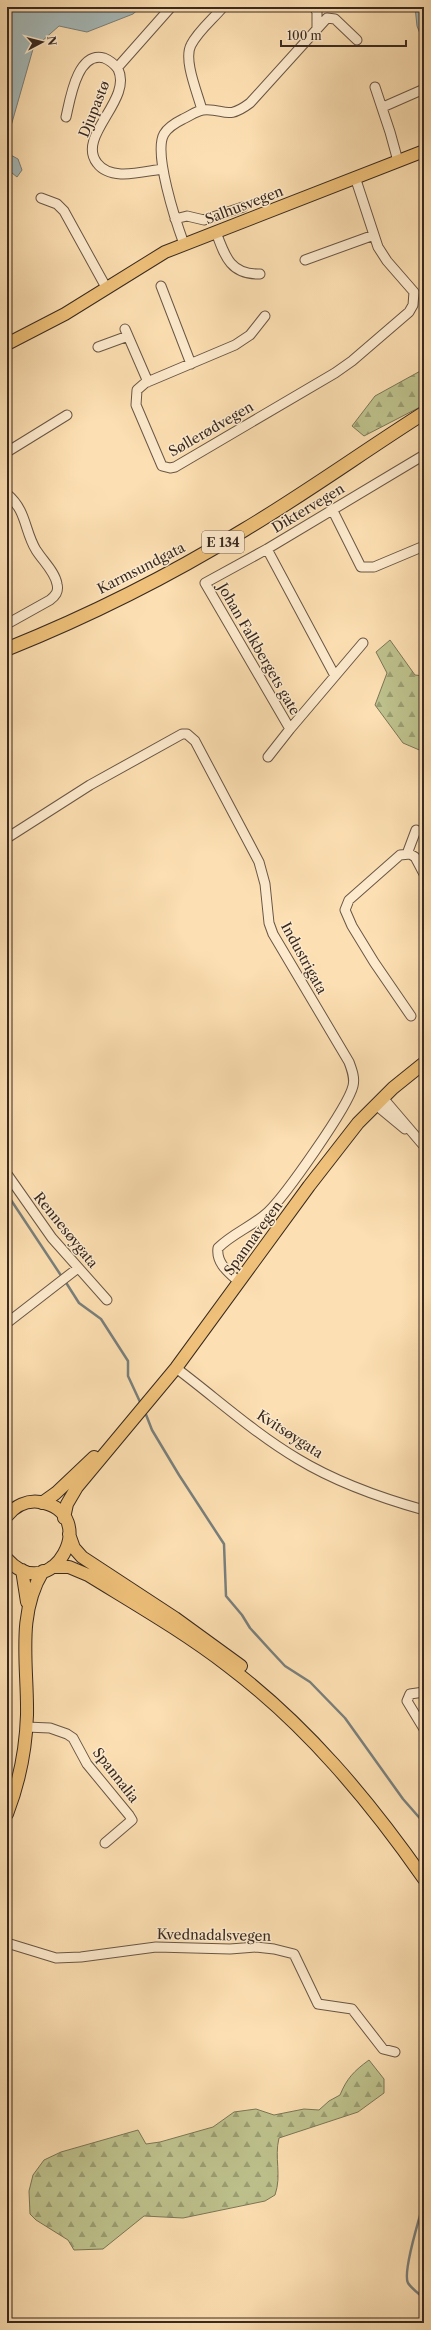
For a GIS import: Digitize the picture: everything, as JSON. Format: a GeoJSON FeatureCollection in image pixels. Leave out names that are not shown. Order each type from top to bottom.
{"type":"FeatureCollection","features":[{"type":"Feature","properties":{"kind":"highway","name":"Karmsundgata"},"geometry":{"type":"LineString","coordinates":[[364,454],[376,443],[424,413]]}},
{"type":"Feature","properties":{"kind":"highway","name":"Karmsundgata"},"geometry":{"type":"LineString","coordinates":[[7,649],[165,575],[244,530],[364,454],[381,447],[424,420]]}},
{"type":"Feature","properties":{"kind":"main road","name":"Salhusvegen"},"geometry":{"type":"LineString","coordinates":[[8,340],[65,314],[155,258],[184,244],[424,151]]}},
{"type":"Feature","properties":{"kind":"main road","name":"Spannavegen"},"geometry":{"type":"LineString","coordinates":[[116,1440],[176,1368],[309,1186],[358,1123],[379,1101],[424,1063]]}},
{"type":"Feature","properties":{"kind":"main road"},"geometry":{"type":"LineString","coordinates":[[42,1503],[56,1493],[106,1446],[116,1440]]}},
{"type":"Feature","properties":{"kind":"main road"},"geometry":{"type":"LineString","coordinates":[[64,1518],[71,1495],[116,1440]]}},
{"type":"Feature","properties":{"kind":"main road"},"geometry":{"type":"LineString","coordinates":[[10,1510],[31,1502],[42,1503],[57,1510],[64,1518],[74,1548],[82,1557],[219,1648],[294,1711],[344,1763],[385,1812],[424,1865]]}},
{"type":"Feature","properties":{"kind":"main road"},"geometry":{"type":"LineString","coordinates":[[27,1613],[34,1591],[48,1569],[66,1553],[69,1534]]}},
{"type":"Feature","properties":{"kind":"main road"},"geometry":{"type":"LineString","coordinates":[[8,1562],[22,1570],[69,1567],[88,1575],[213,1655],[252,1685],[289,1718],[337,1767],[374,1811],[424,1879]]}},
{"type":"Feature","properties":{"kind":"main road"},"geometry":{"type":"LineString","coordinates":[[7,1814],[10,1794],[19,1774],[26,1727],[24,1653],[27,1613],[26,1587],[22,1570]]}},
{"type":"Feature","properties":{"kind":"street","name":"Djupastø"},"geometry":{"type":"LineString","coordinates":[[117,68],[171,7]]}},
{"type":"Feature","properties":{"kind":"street"},"geometry":{"type":"LineString","coordinates":[[202,110],[190,66],[189,51],[195,38],[223,7]]}},
{"type":"Feature","properties":{"kind":"street"},"geometry":{"type":"LineString","coordinates":[[314,7],[317,12],[317,27]]}},
{"type":"Feature","properties":{"kind":"street"},"geometry":{"type":"LineString","coordinates":[[184,244],[163,168],[161,147],[164,133],[176,123],[202,110],[230,113],[240,110],[250,104],[323,20],[331,18],[357,40]]}},
{"type":"Feature","properties":{"kind":"street","name":"Djupastø"},"geometry":{"type":"LineString","coordinates":[[66,117],[78,75],[89,61],[100,58],[106,59],[117,68],[121,82],[120,89],[96,135],[93,146],[96,162],[102,169],[118,174],[163,168]]}},
{"type":"Feature","properties":{"kind":"street"},"geometry":{"type":"LineString","coordinates":[[375,87],[383,107],[398,161]]}},
{"type":"Feature","properties":{"kind":"street"},"geometry":{"type":"LineString","coordinates":[[383,107],[424,89]]}},
{"type":"Feature","properties":{"kind":"street"},"geometry":{"type":"LineString","coordinates":[[305,260],[374,235],[356,177]]}},
{"type":"Feature","properties":{"kind":"street"},"geometry":{"type":"LineString","coordinates":[[41,198],[57,204],[64,211],[107,289]]}},
{"type":"Feature","properties":{"kind":"street"},"geometry":{"type":"LineString","coordinates":[[176,219],[187,216],[204,220],[243,207]]}},
{"type":"Feature","properties":{"kind":"street"},"geometry":{"type":"LineString","coordinates":[[216,232],[222,249],[236,269],[244,274],[260,274]]}},
{"type":"Feature","properties":{"kind":"street","name":"Søllerødvegen"},"geometry":{"type":"LineString","coordinates":[[265,316],[243,341],[148,382],[136,390],[136,405],[162,466],[170,468],[335,373],[352,361],[403,317],[411,308],[415,298],[411,287],[382,255],[374,235]]}},
{"type":"Feature","properties":{"kind":"street"},"geometry":{"type":"LineString","coordinates":[[161,286],[192,364]]}},
{"type":"Feature","properties":{"kind":"street"},"geometry":{"type":"LineString","coordinates":[[98,348],[127,333],[148,382]]}},
{"type":"Feature","properties":{"kind":"street"},"geometry":{"type":"LineString","coordinates":[[7,452],[67,415]]}},
{"type":"Feature","properties":{"kind":"street","name":"Diktervegen"},"geometry":{"type":"LineString","coordinates":[[205,583],[267,548],[424,454]]}},
{"type":"Feature","properties":{"kind":"street"},"geometry":{"type":"LineString","coordinates":[[7,494],[22,512],[31,540],[55,578],[58,588],[54,597],[50,600],[7,624]]}},
{"type":"Feature","properties":{"kind":"street"},"geometry":{"type":"LineString","coordinates":[[332,509],[361,567],[374,567],[424,546]]}},
{"type":"Feature","properties":{"kind":"street"},"geometry":{"type":"LineString","coordinates":[[267,548],[335,676]]}},
{"type":"Feature","properties":{"kind":"street","name":"Johan Falkbergets gate"},"geometry":{"type":"LineString","coordinates":[[205,583],[290,729]]}},
{"type":"Feature","properties":{"kind":"street","name":"Johan Falkbergets gate"},"geometry":{"type":"LineString","coordinates":[[268,757],[363,643]]}},
{"type":"Feature","properties":{"kind":"street","name":"Industrigata"},"geometry":{"type":"LineString","coordinates":[[7,838],[90,785],[182,734],[187,734],[195,741],[241,826],[263,872],[267,911],[273,934],[349,1062],[353,1075],[353,1085],[332,1123],[279,1199],[263,1216],[218,1248],[218,1258],[222,1265],[239,1282]]}},
{"type":"Feature","properties":{"kind":"street"},"geometry":{"type":"LineString","coordinates":[[407,854],[416,830]]}},
{"type":"Feature","properties":{"kind":"street"},"geometry":{"type":"LineString","coordinates":[[411,1016],[374,962],[349,921],[345,910],[349,900],[400,855],[407,854],[415,856],[424,874]]}},
{"type":"Feature","properties":{"kind":"street"},"geometry":{"type":"LineString","coordinates":[[379,1101],[421,1135],[424,1146]]}},
{"type":"Feature","properties":{"kind":"street","name":"Rennesøygata"},"geometry":{"type":"LineString","coordinates":[[7,1174],[52,1238],[108,1300]]}},
{"type":"Feature","properties":{"kind":"street"},"geometry":{"type":"LineString","coordinates":[[7,1323],[78,1268]]}},
{"type":"Feature","properties":{"kind":"street","name":"Kvitsøygata"},"geometry":{"type":"LineString","coordinates":[[176,1368],[298,1459],[371,1492],[424,1510]]}},
{"type":"Feature","properties":{"kind":"street"},"geometry":{"type":"LineString","coordinates":[[424,1692],[410,1694],[407,1701],[424,1730]]}},
{"type":"Feature","properties":{"kind":"street","name":"Spannalia"},"geometry":{"type":"LineString","coordinates":[[26,1727],[50,1728],[67,1734],[72,1738],[87,1764],[129,1815],[132,1820],[105,1843]]}},
{"type":"Feature","properties":{"kind":"street","name":"Kvednadalsvegen"},"geometry":{"type":"LineString","coordinates":[[7,1943],[56,1958],[81,1957],[156,1947],[230,1949],[256,1948],[274,1949],[294,1954],[318,2004],[352,2009],[383,2049],[396,2052]]}},
{"type":"Feature","properties":{"kind":"green space"},"geometry":{"type":"Polygon","coordinates":[[[424,369],[424,405],[364,436],[352,426],[375,396],[424,369]]]}},
{"type":"Feature","properties":{"kind":"green space"},"geometry":{"type":"Polygon","coordinates":[[[390,640],[415,675],[424,676],[424,752],[403,743],[375,705],[387,673],[376,652],[390,640]]]}},
{"type":"Feature","properties":{"kind":"green space"},"geometry":{"type":"Polygon","coordinates":[[[369,2060],[384,2079],[384,2093],[358,2112],[279,2138],[277,2153],[277,2188],[275,2195],[265,2201],[183,2218],[144,2216],[103,2249],[74,2250],[68,2240],[36,2220],[30,2214],[29,2191],[33,2175],[44,2160],[61,2152],[138,2130],[146,2144],[160,2142],[213,2127],[234,2112],[256,2109],[274,2115],[304,2109],[319,2110],[329,2101],[340,2095],[345,2084],[352,2075],[369,2060]]]}},
{"type":"Feature","properties":{"kind":"shaded area"},"geometry":{"type":"Polygon","coordinates":[[[7,7],[141,7],[133,14],[87,32],[59,26],[33,49],[7,140],[7,7]]]}},
{"type":"Feature","properties":{"kind":"shaded area"},"geometry":{"type":"Polygon","coordinates":[[[415,7],[424,7],[424,44],[417,26],[415,7]]]}},
{"type":"Feature","properties":{"kind":"shaded area"},"geometry":{"type":"Polygon","coordinates":[[[7,153],[18,159],[22,170],[17,177],[7,169],[7,153]]]}},
{"type":"Feature","properties":{"kind":"waterway"},"geometry":{"type":"LineString","coordinates":[[7,1194],[62,1277]]}},
{"type":"Feature","properties":{"kind":"waterway"},"geometry":{"type":"LineString","coordinates":[[65,1281],[79,1303],[101,1319],[128,1361],[128,1376],[141,1404]]}},
{"type":"Feature","properties":{"kind":"waterway"},"geometry":{"type":"LineString","coordinates":[[145,1412],[152,1430],[179,1475],[224,1544],[226,1596],[242,1615],[250,1628],[285,1666],[310,1682],[345,1718],[403,1799],[424,1823]]}},
{"type":"Feature","properties":{"kind":"waterway"},"geometry":{"type":"LineString","coordinates":[[424,2202],[407,2268],[408,2283],[424,2298]]}}]}
